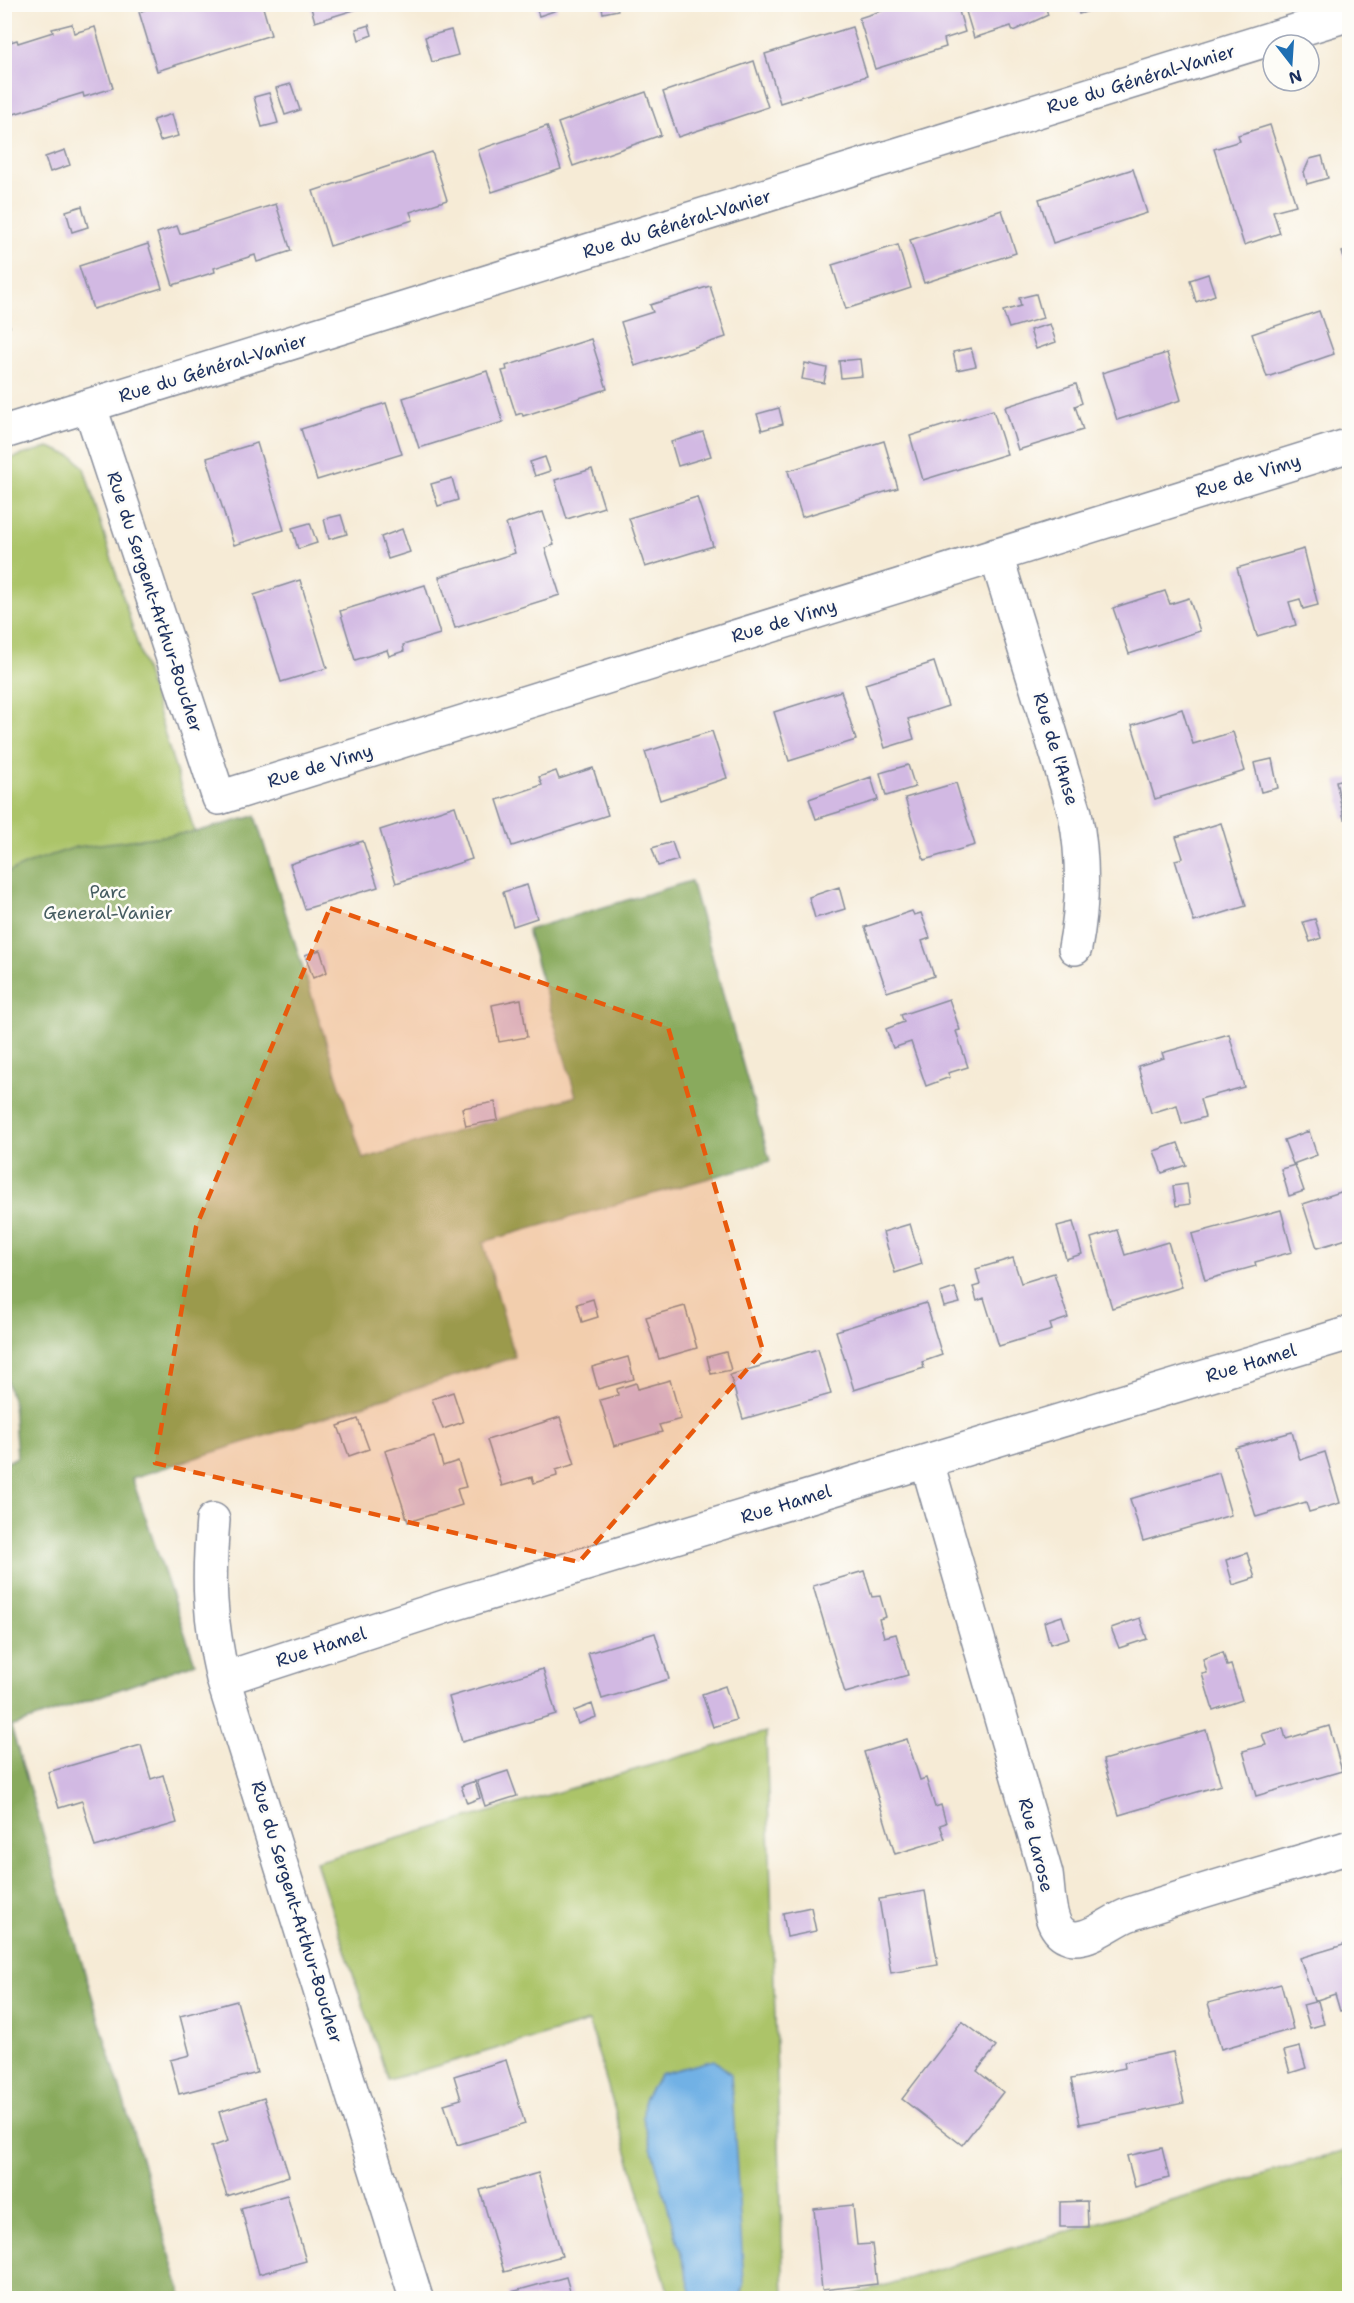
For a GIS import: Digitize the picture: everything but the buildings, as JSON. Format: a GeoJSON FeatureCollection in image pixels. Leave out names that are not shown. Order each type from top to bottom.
{"type":"FeatureCollection","features":[{"type":"Feature","properties":{"kind":"street","name":"Rue du Général-Vanier"},"geometry":{"type":"LineString","coordinates":[[4,432],[1350,14]]}},
{"type":"Feature","properties":{"kind":"street","name":"Rue du Sergent-Arthur-Boucher"},"geometry":{"type":"LineString","coordinates":[[90,407],[219,798]]}},
{"type":"Feature","properties":{"kind":"street","name":"Rue de Vimy"},"geometry":{"type":"LineString","coordinates":[[219,798],[1350,445]]}},
{"type":"Feature","properties":{"kind":"street","name":"Rue de l'Anse"},"geometry":{"type":"LineString","coordinates":[[996,555],[1075,813],[1082,849],[1083,890],[1075,948]]}},
{"type":"Feature","properties":{"kind":"street","name":"Rue Hamel"},"geometry":{"type":"LineString","coordinates":[[223,1679],[447,1606],[1350,1333]]}},
{"type":"Feature","properties":{"kind":"street","name":"Rue Larose"},"geometry":{"type":"LineString","coordinates":[[927,1462],[1046,1874],[1052,1916],[1057,1929],[1073,1939],[1081,1938],[1119,1917],[1350,1847]]}},
{"type":"Feature","properties":{"kind":"street","name":"Rue du Sergent-Arthur-Boucher"},"geometry":{"type":"LineString","coordinates":[[213,1520],[208,1577],[212,1629],[223,1679],[416,2298]]}},
{"type":"Feature","properties":{"kind":"highlighted area"},"geometry":{"type":"Polygon","coordinates":[[[330,908],[668,1027],[763,1351],[579,1562],[155,1463],[196,1227],[330,908]]]}},
{"type":"Feature","properties":{"kind":"green space","name":"Parc General-Vanier"},"geometry":{"type":"Polygon","coordinates":[[[49,447],[74,457],[84,468],[248,1008],[5,995],[5,460],[49,447]]]}},
{"type":"Feature","properties":{"kind":"green space"},"geometry":{"type":"Polygon","coordinates":[[[255,816],[363,1159],[576,1096],[527,930],[691,881],[770,1161],[483,1242],[515,1357],[132,1478],[195,1663],[11,1727],[183,2298],[5,2298],[4,1464],[17,1457],[13,1403],[4,1372],[4,874],[76,847],[195,832],[255,816]]]}},
{"type":"Feature","properties":{"kind":"green space"},"geometry":{"type":"Polygon","coordinates":[[[766,1732],[784,2298],[670,2298],[589,2022],[388,2080],[316,1862],[766,1732]]]}},
{"type":"Feature","properties":{"kind":"green space"},"geometry":{"type":"Polygon","coordinates":[[[1349,2149],[1349,2298],[842,2298],[1349,2149]]]}},
{"type":"Feature","properties":{"kind":"water"},"geometry":{"type":"Polygon","coordinates":[[[714,2060],[731,2074],[744,2284],[740,2298],[693,2298],[643,2118],[644,2099],[660,2074],[714,2060]]]}}]}
